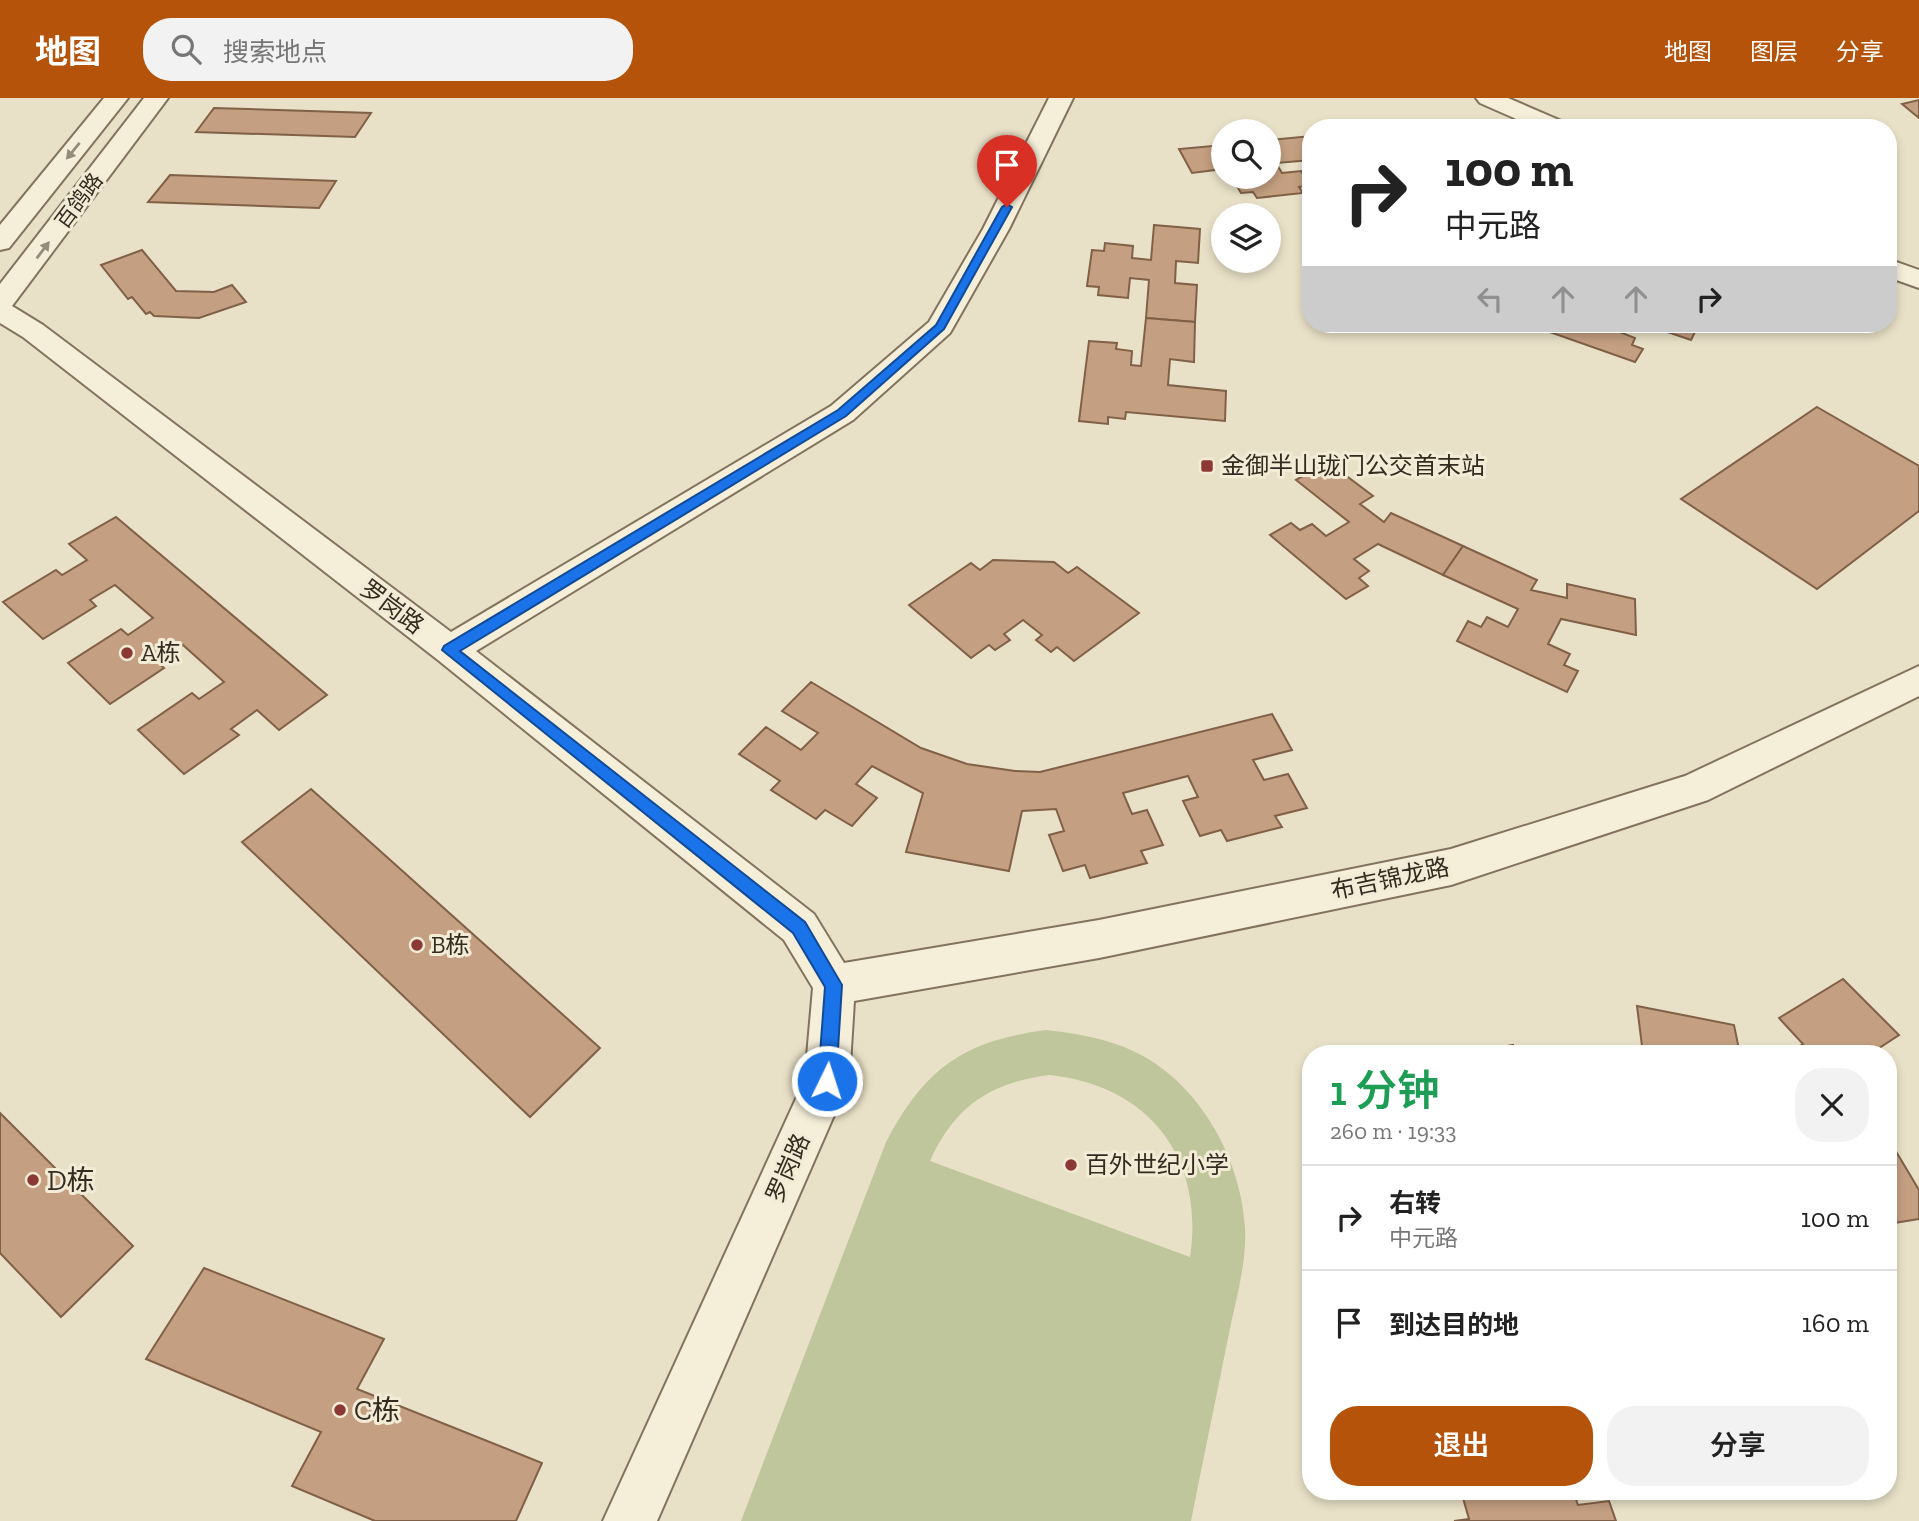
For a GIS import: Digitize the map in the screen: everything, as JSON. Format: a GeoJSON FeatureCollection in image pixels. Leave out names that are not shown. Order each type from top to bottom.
{"type":"FeatureCollection","features":[{"type":"Feature","properties":{"kind":"street","name":"百鸽路"},"geometry":{"type":"LineString","coordinates":[[0,242],[116,98]]}},
{"type":"Feature","properties":{"kind":"street","name":"百鸽路"},"geometry":{"type":"LineString","coordinates":[[0,303],[156,98]]}},
{"type":"Feature","properties":{"kind":"street"},"geometry":{"type":"LineString","coordinates":[[450,650],[842,413],[940,327],[996,229],[1061,98]]}},
{"type":"Feature","properties":{"kind":"street"},"geometry":{"type":"LineString","coordinates":[[1488,98],[1537,119]]}},
{"type":"Feature","properties":{"kind":"street"},"geometry":{"type":"LineString","coordinates":[[1897,271],[1919,280]]}},
{"type":"Feature","properties":{"kind":"street","name":"罗岗路"},"geometry":{"type":"LineString","coordinates":[[0,311],[33,331],[450,650],[799,927],[834,985],[827,1081],[630,1521]]}},
{"type":"Feature","properties":{"kind":"street","name":"布吉锦龙路"},"geometry":{"type":"LineString","coordinates":[[834,985],[1099,939],[1451,867],[1695,789],[1919,680]]}},
{"type":"Feature","properties":{"kind":"green space","name":"百外世纪小学"},"geometry":{"type":"Polygon","coordinates":[[[1046,1030],[1076,1034],[1124,1047],[1149,1059],[1172,1076],[1192,1097],[1223,1145],[1234,1172],[1242,1200],[1244,1255],[1191,1521],[741,1521],[886,1142],[916,1095],[950,1062],[991,1042],[1046,1030]],[[1049,1075],[1009,1084],[992,1091],[977,1100],[951,1125],[930,1161],[1190,1257],[1192,1221],[1188,1188],[1178,1159],[1163,1133],[1142,1111],[1115,1094],[1084,1082],[1049,1075]]]}},
{"type":"Feature","properties":{"kind":"building"},"geometry":{"type":"Polygon","coordinates":[[[1919,100],[1919,118],[1902,104],[1919,100]]]}},
{"type":"Feature","properties":{"kind":"building"},"geometry":{"type":"Polygon","coordinates":[[[214,108],[371,113],[355,137],[196,132],[214,108]]]}},
{"type":"Feature","properties":{"kind":"building"},"geometry":{"type":"Polygon","coordinates":[[[1302,137],[1302,161],[1281,163],[1281,139],[1302,137]]]}},
{"type":"Feature","properties":{"kind":"building"},"geometry":{"type":"Polygon","coordinates":[[[1211,146],[1211,171],[1192,173],[1179,149],[1211,146]]]}},
{"type":"Feature","properties":{"kind":"building"},"geometry":{"type":"Polygon","coordinates":[[[1281,171],[1302,173],[1302,186],[1299,187],[1302,193],[1257,198],[1253,192],[1241,193],[1239,189],[1281,189],[1281,171]]]}},
{"type":"Feature","properties":{"kind":"building"},"geometry":{"type":"Polygon","coordinates":[[[170,175],[336,181],[319,208],[148,202],[170,175]]]}},
{"type":"Feature","properties":{"kind":"building"},"geometry":{"type":"Polygon","coordinates":[[[1154,225],[1200,229],[1198,263],[1176,261],[1175,283],[1197,285],[1195,322],[1146,318],[1149,280],[1130,278],[1128,298],[1098,295],[1099,287],[1087,286],[1092,250],[1104,251],[1105,243],[1133,246],[1132,258],[1151,260],[1154,225]]]}},
{"type":"Feature","properties":{"kind":"building"},"geometry":{"type":"Polygon","coordinates":[[[142,250],[176,291],[214,292],[232,285],[246,302],[199,318],[154,316],[150,312],[146,314],[132,297],[128,299],[101,265],[142,250]]]}},
{"type":"Feature","properties":{"kind":"building"},"geometry":{"type":"Polygon","coordinates":[[[1146,318],[1195,322],[1194,362],[1170,359],[1168,385],[1226,391],[1225,421],[1126,412],[1125,419],[1108,417],[1108,424],[1079,421],[1089,341],[1117,343],[1116,349],[1132,351],[1131,365],[1141,366],[1146,318]]]}},
{"type":"Feature","properties":{"kind":"building"},"geometry":{"type":"Polygon","coordinates":[[[1553,333],[1622,333],[1635,338],[1632,345],[1643,349],[1635,362],[1553,333]]]}},
{"type":"Feature","properties":{"kind":"building"},"geometry":{"type":"Polygon","coordinates":[[[1670,333],[1694,333],[1691,340],[1670,333]]]}},
{"type":"Feature","properties":{"kind":"building"},"geometry":{"type":"Polygon","coordinates":[[[1817,407],[1919,466],[1919,511],[1817,589],[1681,499],[1817,407]]]}},
{"type":"Feature","properties":{"kind":"building"},"geometry":{"type":"Polygon","coordinates":[[[1328,462],[1373,496],[1360,504],[1384,522],[1391,513],[1463,546],[1443,575],[1378,544],[1354,559],[1369,571],[1359,578],[1368,586],[1346,599],[1270,535],[1291,523],[1300,530],[1312,524],[1326,536],[1349,522],[1296,480],[1328,462]]]}},
{"type":"Feature","properties":{"kind":"building","name":"A栋"},"geometry":{"type":"Polygon","coordinates":[[[116,517],[327,695],[279,730],[257,710],[231,729],[239,735],[184,774],[138,730],[192,693],[199,699],[224,682],[183,645],[158,662],[164,668],[110,704],[68,663],[121,629],[128,635],[153,618],[115,585],[90,600],[96,606],[43,639],[3,602],[56,570],[62,575],[87,560],[69,544],[116,517]]]}},
{"type":"Feature","properties":{"kind":"building"},"geometry":{"type":"Polygon","coordinates":[[[1463,546],[1537,580],[1531,590],[1567,598],[1567,584],[1635,599],[1636,635],[1561,619],[1548,644],[1570,654],[1564,665],[1578,671],[1567,692],[1457,641],[1468,621],[1481,627],[1487,617],[1508,627],[1518,609],[1443,575],[1463,546]]]}},
{"type":"Feature","properties":{"kind":"building"},"geometry":{"type":"Polygon","coordinates":[[[993,560],[1054,562],[1068,573],[1077,567],[1139,613],[1074,661],[1057,647],[1051,652],[1036,640],[1042,635],[1023,620],[1004,634],[1010,640],[995,650],[989,645],[971,658],[909,605],[971,563],[980,570],[993,560]]]}},
{"type":"Feature","properties":{"kind":"building"},"geometry":{"type":"Polygon","coordinates":[[[811,682],[921,748],[967,764],[1015,771],[1040,772],[1272,714],[1292,750],[1253,760],[1264,780],[1288,774],[1307,808],[1275,816],[1282,827],[1227,841],[1221,830],[1200,836],[1183,801],[1198,797],[1188,776],[1123,793],[1132,814],[1147,810],[1163,845],[1141,851],[1147,863],[1090,878],[1085,865],[1063,871],[1049,835],[1064,831],[1056,809],[1022,811],[1009,871],[906,852],[923,793],[872,766],[856,784],[877,798],[852,826],[825,810],[816,819],[771,790],[780,781],[739,754],[766,727],[801,750],[818,733],[782,711],[811,682]]]}},
{"type":"Feature","properties":{"kind":"building","name":"B栋"},"geometry":{"type":"Polygon","coordinates":[[[311,789],[600,1048],[530,1117],[242,842],[311,789]]]}},
{"type":"Feature","properties":{"kind":"building"},"geometry":{"type":"Polygon","coordinates":[[[1843,979],[1899,1035],[1884,1045],[1801,1045],[1779,1018],[1843,979]]]}},
{"type":"Feature","properties":{"kind":"building"},"geometry":{"type":"Polygon","coordinates":[[[1637,1006],[1734,1025],[1738,1045],[1642,1045],[1637,1006]]]}},
{"type":"Feature","properties":{"kind":"building","name":"D栋"},"geometry":{"type":"Polygon","coordinates":[[[0,1113],[133,1246],[61,1317],[0,1253],[0,1113]]]}},
{"type":"Feature","properties":{"kind":"building"},"geometry":{"type":"Polygon","coordinates":[[[1897,1153],[1919,1190],[1919,1219],[1897,1223],[1897,1153]]]}},
{"type":"Feature","properties":{"kind":"building","name":"C栋"},"geometry":{"type":"Polygon","coordinates":[[[204,1268],[384,1339],[357,1389],[542,1463],[516,1521],[375,1521],[292,1486],[321,1432],[146,1359],[204,1268]]]}},
{"type":"Feature","properties":{"kind":"building"},"geometry":{"type":"Polygon","coordinates":[[[1464,1500],[1576,1500],[1578,1505],[1609,1501],[1616,1521],[1454,1521],[1469,1519],[1464,1500]]]}},
{"type":"Feature","properties":{"kind":"place","name":"金御半山珑门公交首末站"},"geometry":{"type":"Point","coordinates":[1207,466]}},
{"type":"Feature","properties":{"kind":"place","name":"A栋"},"geometry":{"type":"Point","coordinates":[127,653]}},
{"type":"Feature","properties":{"kind":"place","name":"B栋"},"geometry":{"type":"Point","coordinates":[417,945]}},
{"type":"Feature","properties":{"kind":"place","name":"百外世纪小学"},"geometry":{"type":"Point","coordinates":[1071,1165]}},
{"type":"Feature","properties":{"kind":"place","name":"D栋"},"geometry":{"type":"Point","coordinates":[33,1180]}},
{"type":"Feature","properties":{"kind":"place","name":"C栋"},"geometry":{"type":"Point","coordinates":[340,1410]}},
{"type":"Feature","properties":{"kind":"route"},"geometry":{"type":"LineString","coordinates":[[827,1081],[834,985],[799,927],[450,650],[842,413],[940,327],[1007,207]]}}]}
